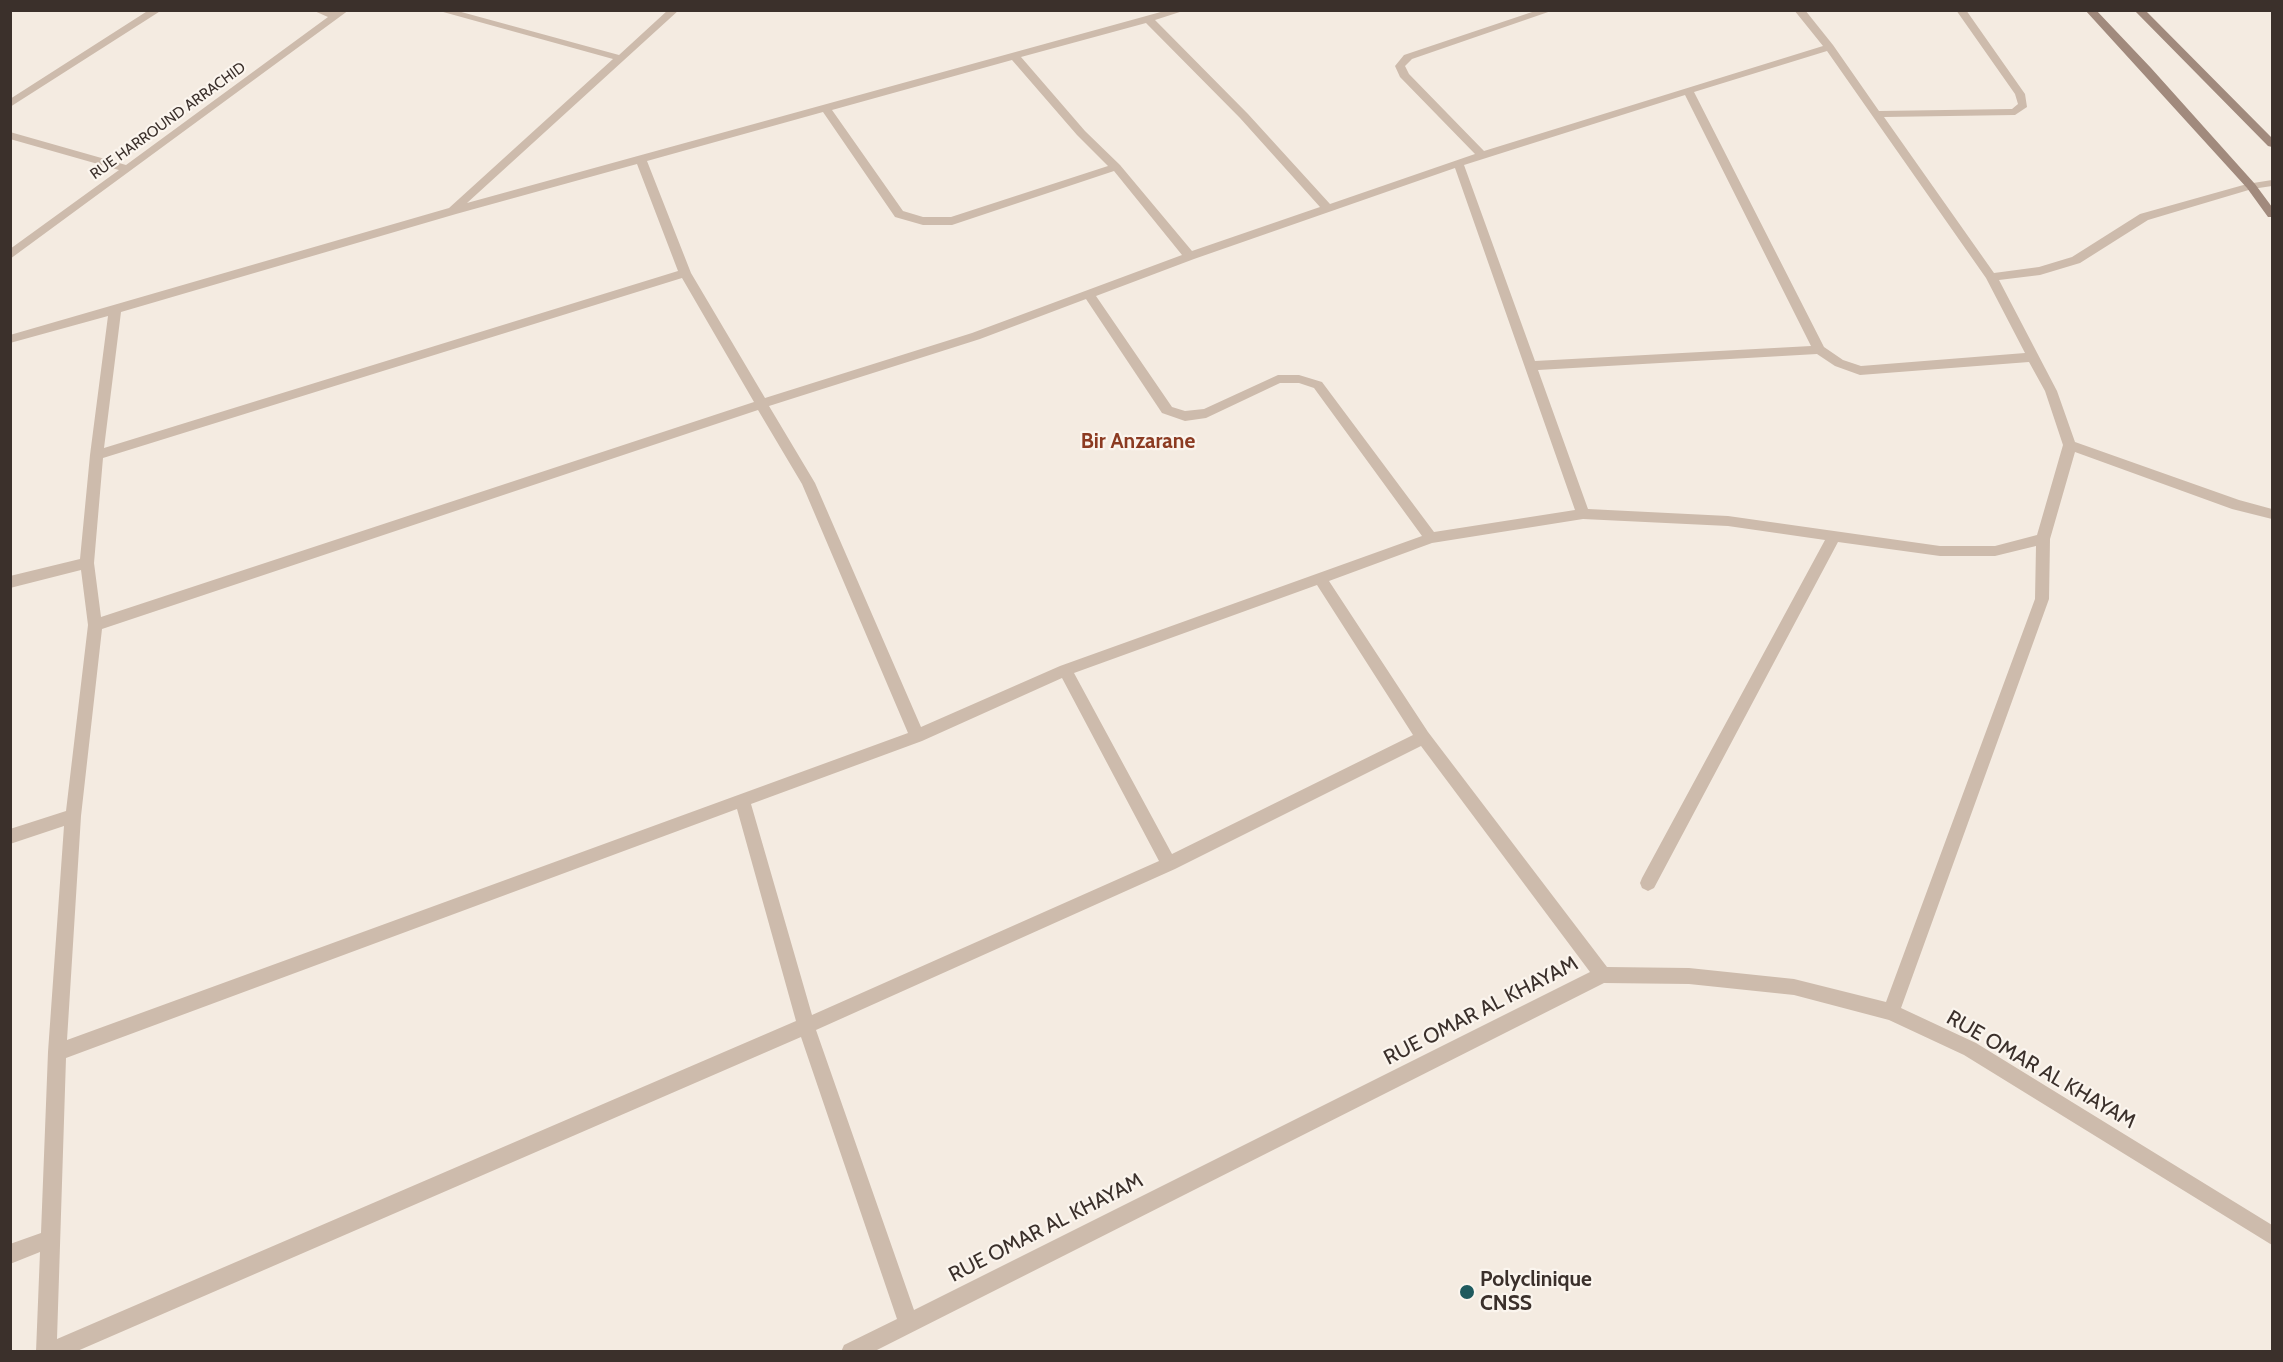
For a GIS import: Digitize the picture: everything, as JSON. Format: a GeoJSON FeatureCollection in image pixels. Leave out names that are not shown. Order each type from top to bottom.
{"type":"FeatureCollection","features":[{"type":"Feature","properties":{"kind":"main road"},"geometry":{"type":"LineString","coordinates":[[2090,10],[2251,186],[2272,214]]}},
{"type":"Feature","properties":{"kind":"main road"},"geometry":{"type":"LineString","coordinates":[[2139,10],[2272,144]]}},
{"type":"Feature","properties":{"kind":"street"},"geometry":{"type":"LineString","coordinates":[[10,104],[157,10]]}},
{"type":"Feature","properties":{"kind":"street"},"geometry":{"type":"LineString","coordinates":[[317,10],[340,13]]}},
{"type":"Feature","properties":{"kind":"street"},"geometry":{"type":"LineString","coordinates":[[441,10],[620,58]]}},
{"type":"Feature","properties":{"kind":"street"},"geometry":{"type":"LineString","coordinates":[[452,211],[674,10]]}},
{"type":"Feature","properties":{"kind":"street"},"geometry":{"type":"LineString","coordinates":[[10,339],[452,211],[1181,10]]}},
{"type":"Feature","properties":{"kind":"street"},"geometry":{"type":"LineString","coordinates":[[1482,155],[1404,75],[1400,66],[1408,57],[1508,19],[1549,10]]}},
{"type":"Feature","properties":{"kind":"street"},"geometry":{"type":"LineString","coordinates":[[1799,10],[1829,47],[1991,277],[2051,391],[2070,445],[2043,539],[2042,599],[1892,1012]]}},
{"type":"Feature","properties":{"kind":"street"},"geometry":{"type":"LineString","coordinates":[[1874,114],[2014,112],[2023,105],[2020,94],[1961,10]]}},
{"type":"Feature","properties":{"kind":"street","name":"RUE HARROUND ARRACHID"},"geometry":{"type":"LineString","coordinates":[[10,255],[340,13]]}},
{"type":"Feature","properties":{"kind":"street"},"geometry":{"type":"LineString","coordinates":[[1148,20],[1244,116],[1329,209]]}},
{"type":"Feature","properties":{"kind":"street"},"geometry":{"type":"LineString","coordinates":[[95,625],[761,404],[976,336],[1190,256],[1459,165],[1482,155],[1829,47]]}},
{"type":"Feature","properties":{"kind":"street"},"geometry":{"type":"LineString","coordinates":[[1014,56],[1081,133],[1116,167],[1190,256]]}},
{"type":"Feature","properties":{"kind":"street"},"geometry":{"type":"LineString","coordinates":[[1688,91],[1819,350],[1839,363],[1860,371],[2034,357]]}},
{"type":"Feature","properties":{"kind":"street"},"geometry":{"type":"LineString","coordinates":[[825,108],[899,214],[923,221],[952,221],[1116,167]]}},
{"type":"Feature","properties":{"kind":"street"},"geometry":{"type":"LineString","coordinates":[[10,135],[128,169]]}},
{"type":"Feature","properties":{"kind":"street"},"geometry":{"type":"LineString","coordinates":[[641,160],[685,273],[808,483],[917,736]]}},
{"type":"Feature","properties":{"kind":"street"},"geometry":{"type":"LineString","coordinates":[[1459,165],[1583,513]]}},
{"type":"Feature","properties":{"kind":"street"},"geometry":{"type":"LineString","coordinates":[[1991,277],[2040,271],[2076,260],[2144,217],[2251,186],[2272,183]]}},
{"type":"Feature","properties":{"kind":"street"},"geometry":{"type":"LineString","coordinates":[[97,455],[685,273]]}},
{"type":"Feature","properties":{"kind":"street"},"geometry":{"type":"LineString","coordinates":[[1089,294],[1167,410],[1185,416],[1206,413],[1278,380],[1299,380],[1318,385],[1431,538]]}},
{"type":"Feature","properties":{"kind":"street"},"geometry":{"type":"LineString","coordinates":[[115,310],[97,455],[87,563],[95,625],[73,816],[57,1052],[48,1352],[806,1026],[1169,864],[1423,737]]}},
{"type":"Feature","properties":{"kind":"street"},"geometry":{"type":"LineString","coordinates":[[1529,366],[1819,350]]}},
{"type":"Feature","properties":{"kind":"street"},"geometry":{"type":"LineString","coordinates":[[2070,445],[2237,505],[2272,514]]}},
{"type":"Feature","properties":{"kind":"street"},"geometry":{"type":"LineString","coordinates":[[57,1052],[917,736],[1065,670],[1431,538],[1583,513],[1728,521],[1940,551],[1995,551],[2043,539]]}},
{"type":"Feature","properties":{"kind":"street"},"geometry":{"type":"LineString","coordinates":[[1648,883],[1834,536]]}},
{"type":"Feature","properties":{"kind":"street"},"geometry":{"type":"LineString","coordinates":[[10,582],[87,563]]}},
{"type":"Feature","properties":{"kind":"street"},"geometry":{"type":"LineString","coordinates":[[1319,577],[1423,737],[1603,975]]}},
{"type":"Feature","properties":{"kind":"street"},"geometry":{"type":"LineString","coordinates":[[1065,670],[1169,864]]}},
{"type":"Feature","properties":{"kind":"street"},"geometry":{"type":"LineString","coordinates":[[742,799],[806,1026],[908,1323]]}},
{"type":"Feature","properties":{"kind":"street"},"geometry":{"type":"LineString","coordinates":[[10,837],[73,816]]}},
{"type":"Feature","properties":{"kind":"street","name":"RUE OMAR AL KHAYAM"},"geometry":{"type":"LineString","coordinates":[[851,1352],[1603,975],[1689,976],[1794,987],[1892,1012],[1970,1049],[2272,1236]]}},
{"type":"Feature","properties":{"kind":"street"},"geometry":{"type":"LineString","coordinates":[[10,1254],[50,1239]]}},
{"type":"Feature","properties":{"kind":"place","name":"Polyclinique CNSS"},"geometry":{"type":"Point","coordinates":[1467,1292]}},
{"type":"Feature","properties":{"kind":"district","name":"Bir Anzarane"},"geometry":{"type":"Point","coordinates":[1138,442]}}]}
